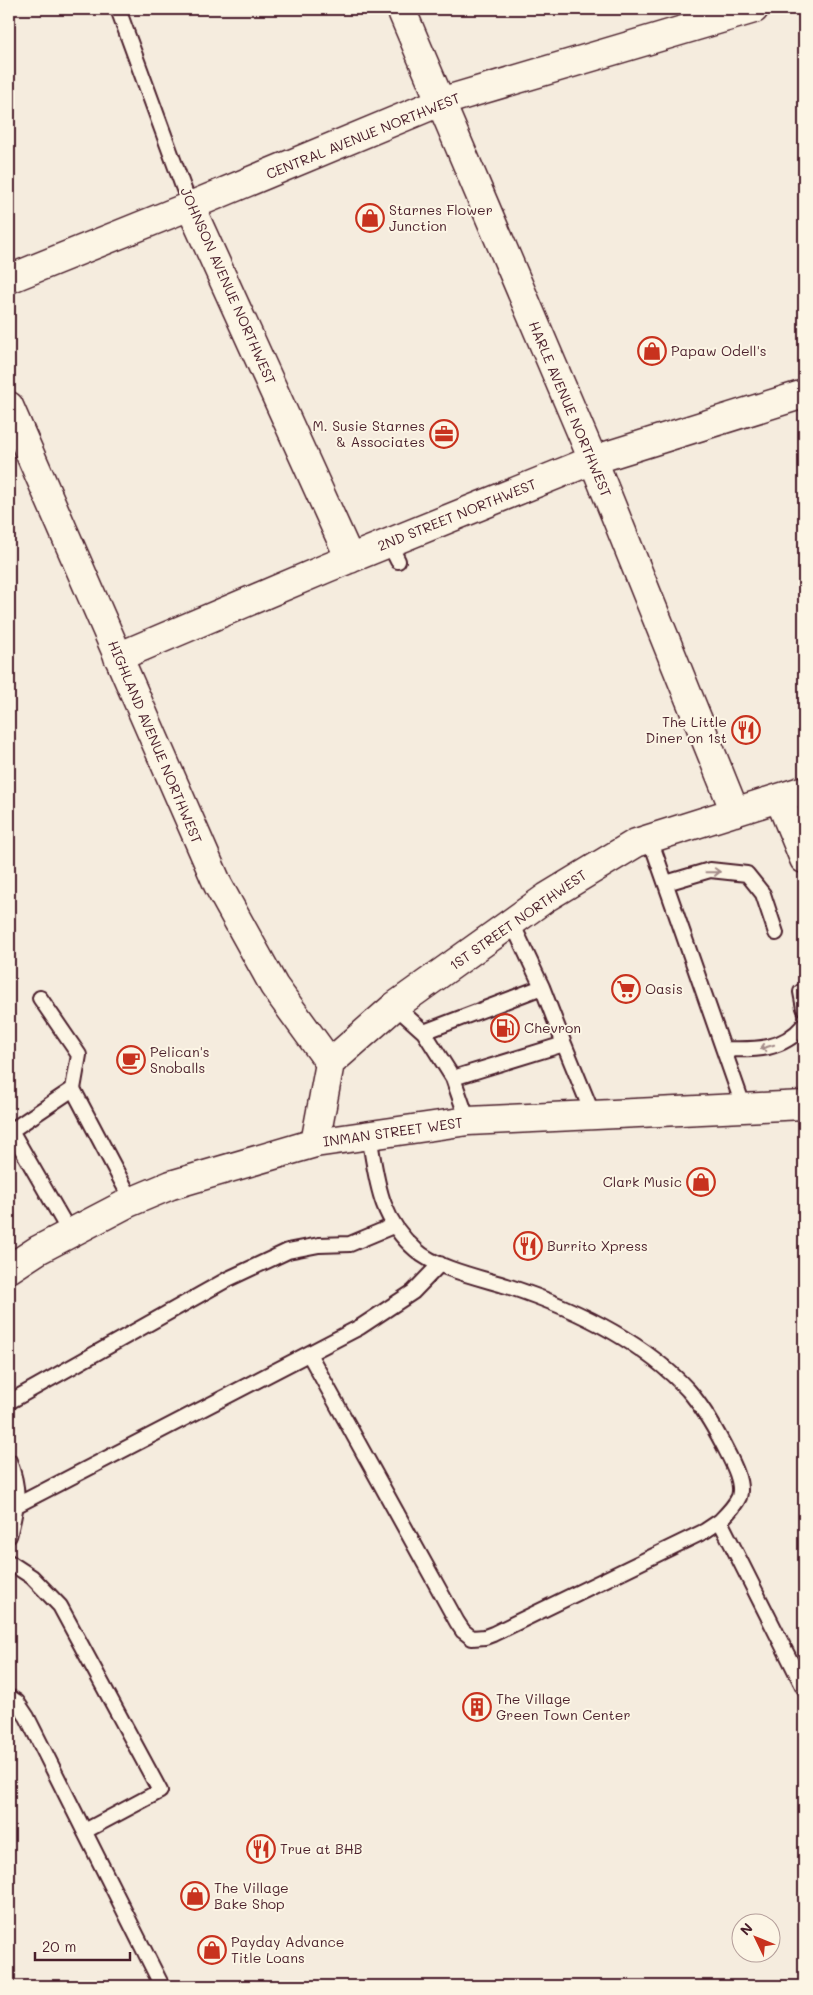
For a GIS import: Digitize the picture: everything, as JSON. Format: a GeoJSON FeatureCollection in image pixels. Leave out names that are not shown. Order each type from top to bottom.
{"type":"FeatureCollection","features":[{"type":"Feature","properties":{"kind":"street","name":"HARLE AVENUE NORTHWEST"},"geometry":{"type":"LineString","coordinates":[[401,9],[592,460],[735,812]]}},
{"type":"Feature","properties":{"kind":"street","name":"CENTRAL AVENUE NORTHWEST"},"geometry":{"type":"LineString","coordinates":[[9,279],[440,102],[754,9]]}},
{"type":"Feature","properties":{"kind":"street","name":"JOHNSON AVENUE NORTHWEST"},"geometry":{"type":"LineString","coordinates":[[190,206],[350,559]]}},
{"type":"Feature","properties":{"kind":"street","name":"2ND STREET NORTHWEST"},"geometry":{"type":"LineString","coordinates":[[118,657],[350,559],[393,552],[592,460],[804,394]]}},
{"type":"Feature","properties":{"kind":"street","name":"HIGHLAND AVENUE NORTHWEST"},"geometry":{"type":"LineString","coordinates":[[9,406],[218,886],[274,986],[330,1063]]}},
{"type":"Feature","properties":{"kind":"street","name":"1ST STREET NORTHWEST"},"geometry":{"type":"LineString","coordinates":[[330,1063],[395,1006],[591,869],[636,843],[792,794]]}},
{"type":"Feature","properties":{"kind":"street"},"geometry":{"type":"LineString","coordinates":[[792,794],[804,859]]}},
{"type":"Feature","properties":{"kind":"street"},"geometry":{"type":"LineString","coordinates":[[315,1142],[330,1063]]}},
{"type":"Feature","properties":{"kind":"street","name":"INMAN STREET WEST"},"geometry":{"type":"LineString","coordinates":[[9,1269],[70,1233],[132,1201],[171,1185],[315,1142],[468,1122],[804,1105]]}},
{"type":"Feature","properties":{"kind":"lane","name":"JOHNSON AVENUE NORTHWEST"},"geometry":{"type":"LineString","coordinates":[[118,9],[190,206]]}},
{"type":"Feature","properties":{"kind":"lane"},"geometry":{"type":"LineString","coordinates":[[650,839],[744,1108]]}},
{"type":"Feature","properties":{"kind":"lane"},"geometry":{"type":"LineString","coordinates":[[666,883],[710,870],[747,874],[763,894],[776,933]]}},
{"type":"Feature","properties":{"kind":"lane"},"geometry":{"type":"LineString","coordinates":[[512,923],[542,987],[593,1115]]}},
{"type":"Feature","properties":{"kind":"lane"},"geometry":{"type":"LineString","coordinates":[[424,1032],[542,987]]}},
{"type":"Feature","properties":{"kind":"lane"},"geometry":{"type":"LineString","coordinates":[[801,992],[804,1008]]}},
{"type":"Feature","properties":{"kind":"lane"},"geometry":{"type":"LineString","coordinates":[[40,998],[79,1055],[74,1089],[132,1201]]}},
{"type":"Feature","properties":{"kind":"lane"},"geometry":{"type":"LineString","coordinates":[[395,1006],[424,1032],[453,1078],[468,1122]]}},
{"type":"Feature","properties":{"kind":"lane"},"geometry":{"type":"LineString","coordinates":[[724,1049],[763,1050],[795,1037],[804,1025]]}},
{"type":"Feature","properties":{"kind":"lane"},"geometry":{"type":"LineString","coordinates":[[453,1078],[564,1044]]}},
{"type":"Feature","properties":{"kind":"lane"},"geometry":{"type":"LineString","coordinates":[[70,1233],[10,1130],[74,1089]]}},
{"type":"Feature","properties":{"kind":"lane"},"geometry":{"type":"LineString","coordinates":[[309,1354],[450,1609],[463,1631],[472,1638],[485,1638],[705,1531],[720,1521],[740,1495],[737,1477],[731,1460],[710,1420],[679,1381],[622,1338],[587,1318],[546,1299],[440,1264],[418,1252],[398,1234],[378,1192],[369,1135]]}},
{"type":"Feature","properties":{"kind":"lane"},"geometry":{"type":"LineString","coordinates":[[9,1402],[228,1279],[288,1251],[319,1245],[350,1244],[393,1226]]}},
{"type":"Feature","properties":{"kind":"lane"},"geometry":{"type":"LineString","coordinates":[[17,1505],[360,1327],[413,1292],[440,1264]]}},
{"type":"Feature","properties":{"kind":"lane"},"geometry":{"type":"LineString","coordinates":[[9,1461],[17,1489],[17,1505],[9,1536]]}},
{"type":"Feature","properties":{"kind":"lane"},"geometry":{"type":"LineString","coordinates":[[720,1521],[804,1688]]}},
{"type":"Feature","properties":{"kind":"lane"},"geometry":{"type":"LineString","coordinates":[[9,1562],[32,1576],[60,1606],[160,1791],[84,1831]]}},
{"type":"Feature","properties":{"kind":"lane"},"geometry":{"type":"LineString","coordinates":[[9,1697],[18,1702],[27,1717],[162,1986]]}},
{"type":"Feature","properties":{"kind":"place","name":"Starnes Flower Junction"},"geometry":{"type":"Point","coordinates":[370,218]}},
{"type":"Feature","properties":{"kind":"place","name":"Papaw Odell's"},"geometry":{"type":"Point","coordinates":[652,351]}},
{"type":"Feature","properties":{"kind":"place","name":"M. Susie Starnes & Associates"},"geometry":{"type":"Point","coordinates":[444,434]}},
{"type":"Feature","properties":{"kind":"place","name":"The Little Diner on 1st"},"geometry":{"type":"Point","coordinates":[746,730]}},
{"type":"Feature","properties":{"kind":"place","name":"Oasis"},"geometry":{"type":"Point","coordinates":[626,989]}},
{"type":"Feature","properties":{"kind":"place","name":"Chevron"},"geometry":{"type":"Point","coordinates":[505,1028]}},
{"type":"Feature","properties":{"kind":"place","name":"Pelican's Snoballs"},"geometry":{"type":"Point","coordinates":[131,1060]}},
{"type":"Feature","properties":{"kind":"place","name":"Clark Music"},"geometry":{"type":"Point","coordinates":[701,1182]}},
{"type":"Feature","properties":{"kind":"place","name":"Burrito Xpress"},"geometry":{"type":"Point","coordinates":[528,1246]}},
{"type":"Feature","properties":{"kind":"place","name":"The Village Green Town Center"},"geometry":{"type":"Point","coordinates":[477,1707]}},
{"type":"Feature","properties":{"kind":"place","name":"True at BHB"},"geometry":{"type":"Point","coordinates":[261,1849]}},
{"type":"Feature","properties":{"kind":"place","name":"The Village Bake Shop"},"geometry":{"type":"Point","coordinates":[195,1896]}},
{"type":"Feature","properties":{"kind":"place","name":"Payday Advance Title Loans"},"geometry":{"type":"Point","coordinates":[212,1950]}}]}
